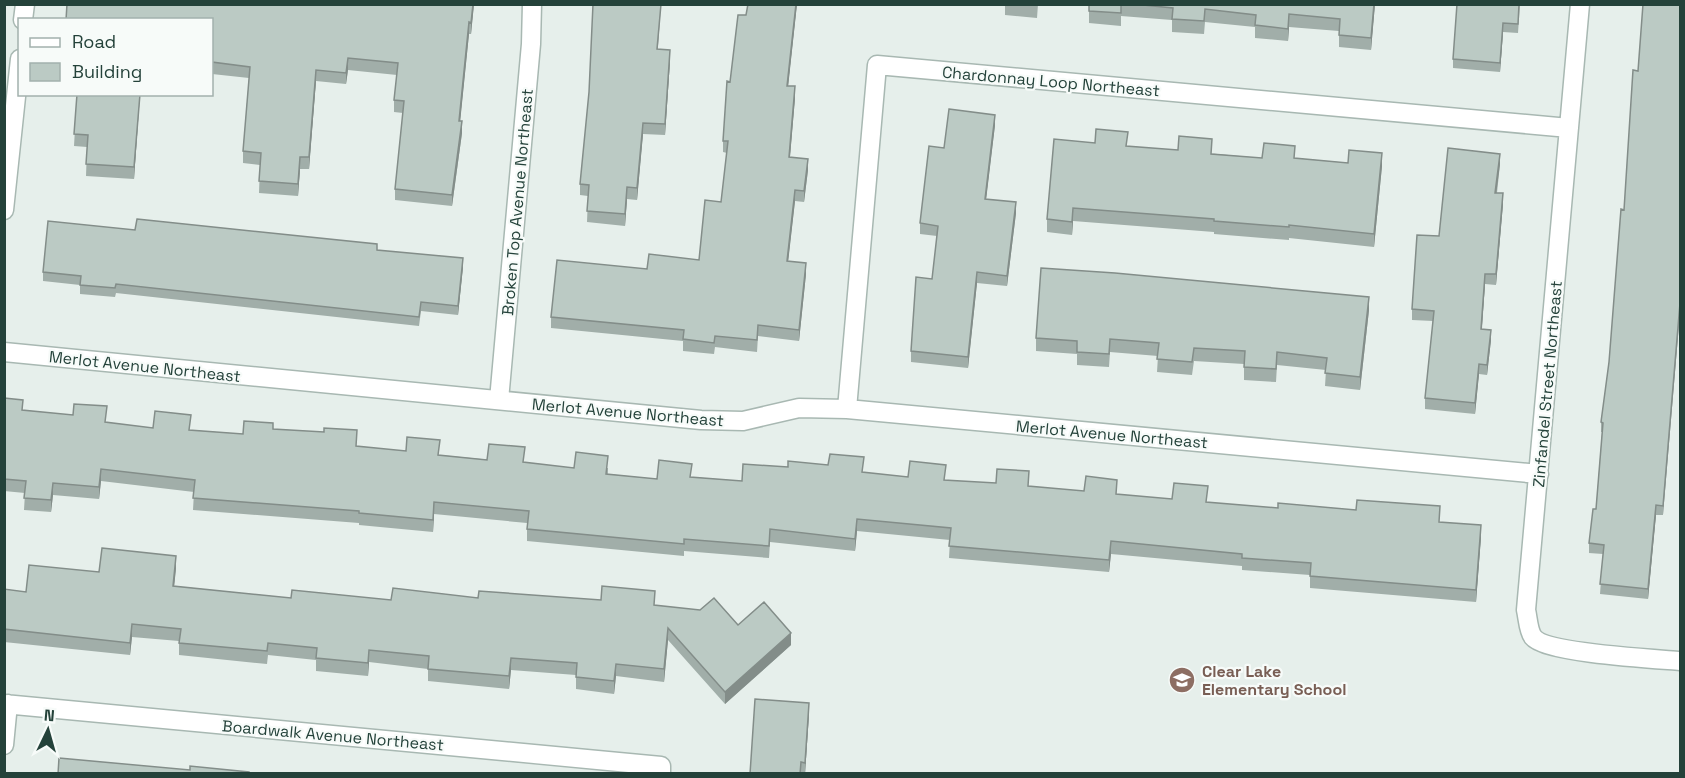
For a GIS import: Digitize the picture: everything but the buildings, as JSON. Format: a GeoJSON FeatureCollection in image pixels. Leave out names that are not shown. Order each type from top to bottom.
{"type":"FeatureCollection","features":[{"type":"Feature","properties":{"kind":"street","name":"Broken Top Avenue Northeast"},"geometry":{"type":"LineString","coordinates":[[499,400],[531,44],[532,4]]}},
{"type":"Feature","properties":{"kind":"street","name":"Zinfandel Street Northeast"},"geometry":{"type":"LineString","coordinates":[[1580,4],[1526,610],[1534,638],[1544,644],[1569,650],[1680,661]]}},
{"type":"Feature","properties":{"kind":"street","name":"Chardonnay Loop Northeast"},"geometry":{"type":"LineString","coordinates":[[847,409],[877,65],[1569,128]]}},
{"type":"Feature","properties":{"kind":"street"},"geometry":{"type":"LineString","coordinates":[[4,210],[18,78]]}},
{"type":"Feature","properties":{"kind":"street","name":"Merlot Avenue Northeast"},"geometry":{"type":"LineString","coordinates":[[4,352],[701,420],[743,420],[799,408],[847,409],[1539,474]]}},
{"type":"Feature","properties":{"kind":"street"},"geometry":{"type":"LineString","coordinates":[[4,746],[6,704]]}},
{"type":"Feature","properties":{"kind":"street","name":"Boardwalk Avenue Northeast"},"geometry":{"type":"LineString","coordinates":[[6,704],[661,770]]}},
{"type":"Feature","properties":{"kind":"place","name":"Clear Lake Elementary School"},"geometry":{"type":"Point","coordinates":[1182,680]}}]}
